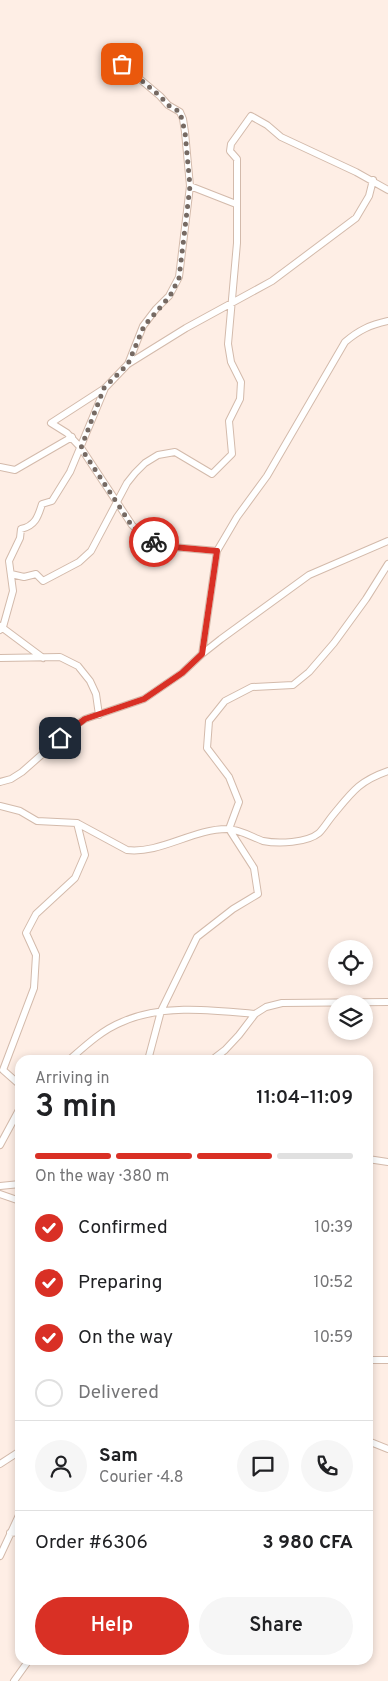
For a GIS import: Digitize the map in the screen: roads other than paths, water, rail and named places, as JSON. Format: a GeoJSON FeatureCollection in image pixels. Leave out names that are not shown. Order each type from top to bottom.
{"type":"FeatureCollection","features":[{"type":"Feature","properties":{"kind":"street"},"geometry":{"type":"LineString","coordinates":[[122,64],[168,105],[180,112],[185,132],[190,186],[179,278],[170,296],[144,326],[128,364]]}},
{"type":"Feature","properties":{"kind":"street"},"geometry":{"type":"LineString","coordinates":[[11,574],[24,577],[36,574],[43,581],[80,562],[91,551],[127,483],[135,473],[158,455],[175,452],[212,474],[232,454],[229,421],[240,399],[241,382],[231,362],[228,344],[237,243],[237,158],[230,152],[231,144],[251,116],[267,124],[280,137],[373,180],[388,190]]}},
{"type":"Feature","properties":{"kind":"street"},"geometry":{"type":"LineString","coordinates":[[217,551],[162,546],[145,538],[132,526],[81,448],[72,437],[51,423],[104,388],[128,364],[186,328],[272,281],[356,218],[369,196],[373,180]]}},
{"type":"Feature","properties":{"kind":"street"},"geometry":{"type":"LineString","coordinates":[[190,186],[236,204]]}},
{"type":"Feature","properties":{"kind":"street"},"geometry":{"type":"LineString","coordinates":[[202,654],[217,551],[237,517],[266,476],[345,342],[357,331],[369,325],[388,321]]}},
{"type":"Feature","properties":{"kind":"street"},"geometry":{"type":"LineString","coordinates":[[44,658],[1,628],[13,591],[10,561],[20,538],[21,529],[29,528],[38,520],[42,504],[52,501],[70,472],[104,388]]}},
{"type":"Feature","properties":{"kind":"street"},"geometry":{"type":"LineString","coordinates":[[0,467],[15,470],[72,437]]}},
{"type":"Feature","properties":{"kind":"street"},"geometry":{"type":"LineString","coordinates":[[0,782],[11,779],[22,772],[73,727],[85,719],[144,699],[182,673],[202,654],[309,575],[388,541]]}},
{"type":"Feature","properties":{"kind":"street"},"geometry":{"type":"LineString","coordinates":[[228,829],[239,802],[229,777],[207,748],[209,721],[225,701],[252,687],[293,685],[309,672],[334,643],[366,599],[388,564]]}},
{"type":"Feature","properties":{"kind":"street"},"geometry":{"type":"LineString","coordinates":[[0,658],[60,657],[78,666],[90,681],[96,694],[99,715]]}},
{"type":"Feature","properties":{"kind":"street"},"geometry":{"type":"LineString","coordinates":[[1,806],[20,811],[37,821],[76,823],[127,850],[136,851],[196,833],[228,829],[266,841],[299,842],[318,833],[355,788],[374,776],[388,771]]}},
{"type":"Feature","properties":{"kind":"street"},"geometry":{"type":"LineString","coordinates":[[15,1080],[2,1069],[34,988],[36,955],[26,933],[36,914],[74,878],[85,855],[76,823]]}},
{"type":"Feature","properties":{"kind":"street"},"geometry":{"type":"LineString","coordinates":[[149,1055],[161,1011],[197,937],[233,909],[258,894],[254,868],[228,829]]}},
{"type":"Feature","properties":{"kind":"street"},"geometry":{"type":"LineString","coordinates":[[218,1055],[225,1050],[255,1014],[266,1006],[282,1003],[388,1002]]}},
{"type":"Feature","properties":{"kind":"street"},"geometry":{"type":"LineString","coordinates":[[75,1055],[91,1041],[121,1022],[147,1013],[220,1010],[255,1014]]}},
{"type":"Feature","properties":{"kind":"street"},"geometry":{"type":"LineString","coordinates":[[0,1145],[15,1117]]}},
{"type":"Feature","properties":{"kind":"street"},"geometry":{"type":"LineString","coordinates":[[373,1160],[388,1162]]}},
{"type":"Feature","properties":{"kind":"street"},"geometry":{"type":"LineString","coordinates":[[0,1186],[15,1184]]}},
{"type":"Feature","properties":{"kind":"street"},"geometry":{"type":"LineString","coordinates":[[0,1194],[15,1199]]}},
{"type":"Feature","properties":{"kind":"street"},"geometry":{"type":"LineString","coordinates":[[373,1360],[388,1360]]}},
{"type":"Feature","properties":{"kind":"street"},"geometry":{"type":"LineString","coordinates":[[373,1443],[388,1449]]}},
{"type":"Feature","properties":{"kind":"street"},"geometry":{"type":"LineString","coordinates":[[0,1464],[15,1454]]}},
{"type":"Feature","properties":{"kind":"street"},"geometry":{"type":"LineString","coordinates":[[0,1556],[15,1523]]}},
{"type":"Feature","properties":{"kind":"street"},"geometry":{"type":"LineString","coordinates":[[10,1533],[15,1532]]}},
{"type":"Feature","properties":{"kind":"street"},"geometry":{"type":"LineString","coordinates":[[14,1681],[25,1665]]}}]}
